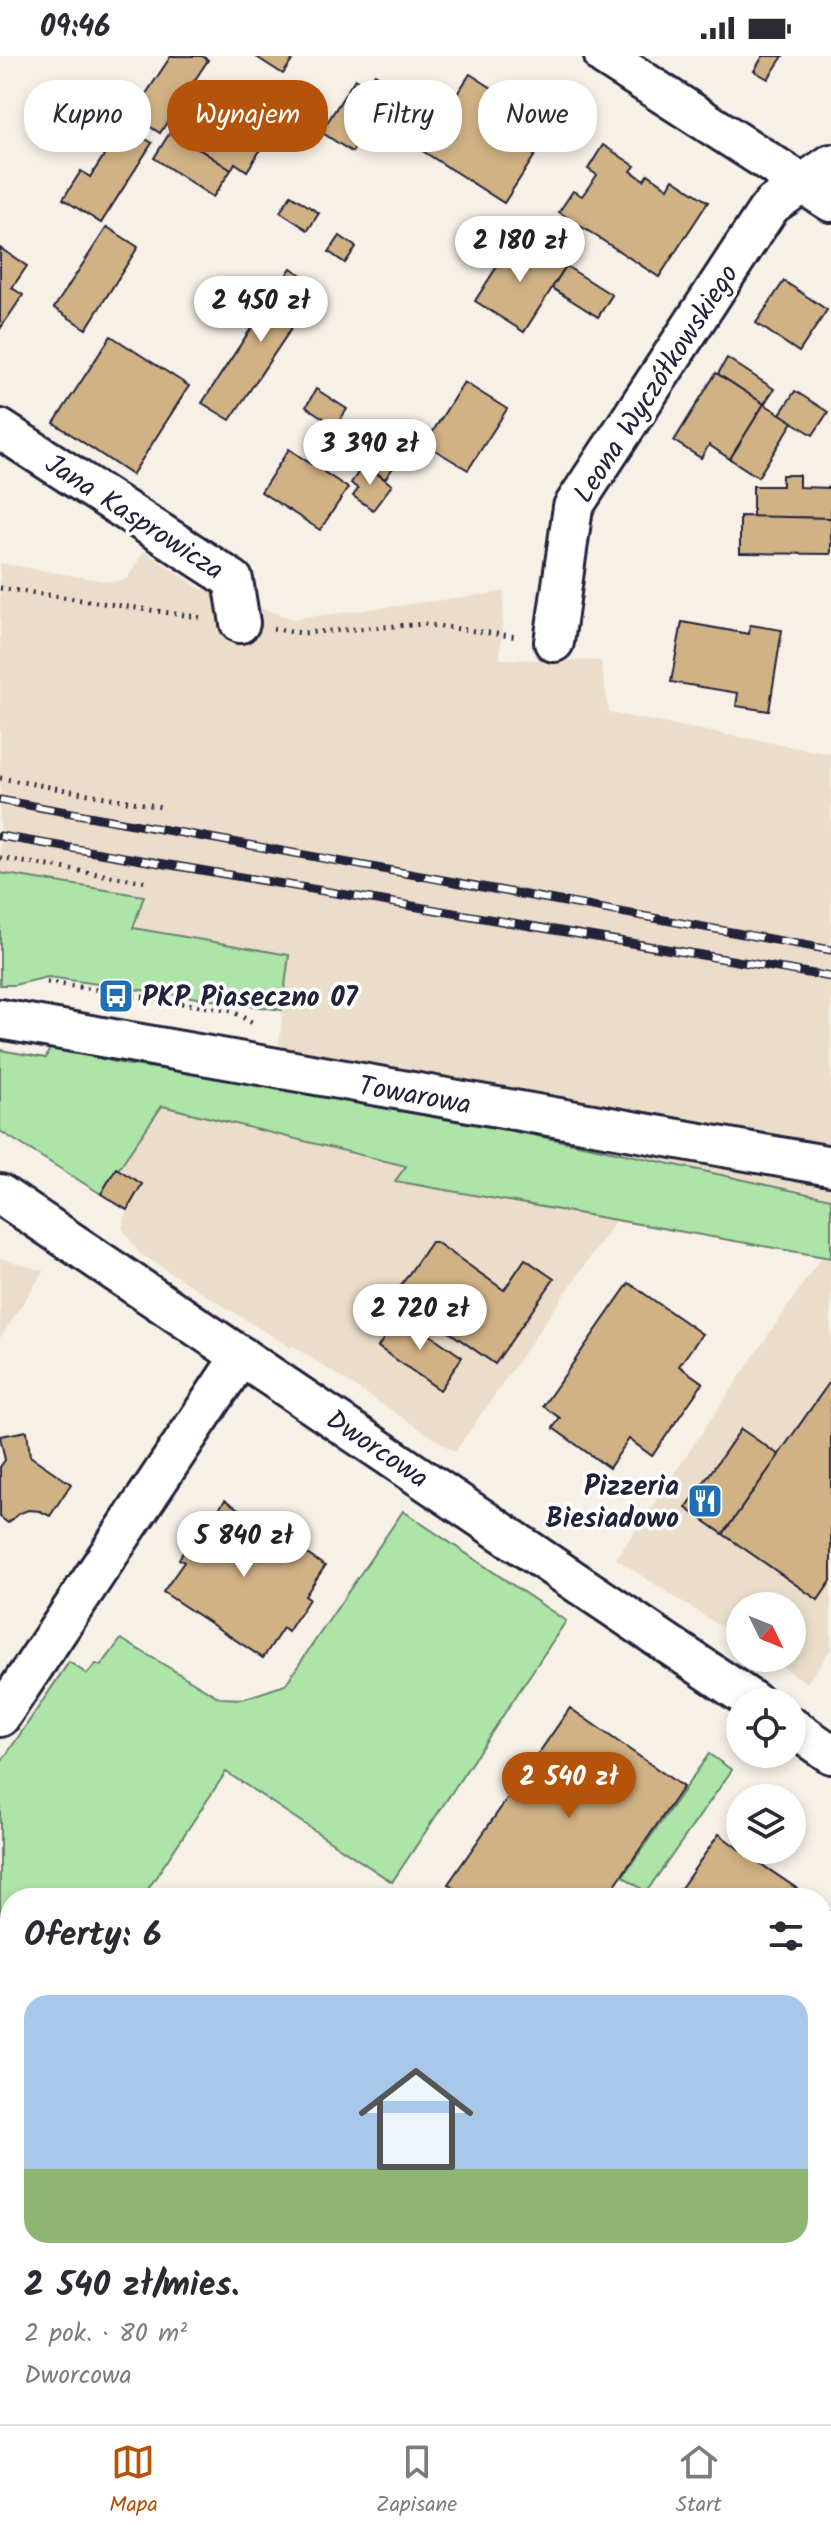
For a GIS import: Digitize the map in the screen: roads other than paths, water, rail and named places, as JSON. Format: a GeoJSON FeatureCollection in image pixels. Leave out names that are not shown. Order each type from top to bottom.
{"type":"FeatureCollection","features":[{"type":"Feature","properties":{"kind":"street"},"geometry":{"type":"LineString","coordinates":[[604,56],[822,183]]}},
{"type":"Feature","properties":{"kind":"street","name":"Leona Wyczółkowskiego"},"geometry":{"type":"LineString","coordinates":[[554,642],[573,507],[767,211],[773,204],[822,183]]}},
{"type":"Feature","properties":{"kind":"street","name":"Jana Kasprowicza"},"geometry":{"type":"LineString","coordinates":[[0,429],[233,580],[240,623]]}},
{"type":"Feature","properties":{"kind":"street","name":"Towarowa"},"geometry":{"type":"LineString","coordinates":[[0,1019],[831,1166]]}},
{"type":"Feature","properties":{"kind":"street","name":"Dworcowa"},"geometry":{"type":"LineString","coordinates":[[0,1194],[733,1688]]}},
{"type":"Feature","properties":{"kind":"street"},"geometry":{"type":"LineString","coordinates":[[0,1717],[241,1356]]}},
{"type":"Feature","properties":{"kind":"street"},"geometry":{"type":"LineString","coordinates":[[806,1737],[831,1754]]}},
{"type":"Feature","properties":{"kind":"railway"},"geometry":{"type":"LineString","coordinates":[[0,800],[831,950]]}},
{"type":"Feature","properties":{"kind":"railway"},"geometry":{"type":"LineString","coordinates":[[0,836],[831,977]]}},
{"type":"Feature","properties":{"kind":"place","name":"PKP Piaseczno 07"},"geometry":{"type":"Point","coordinates":[116,996]}},
{"type":"Feature","properties":{"kind":"place","name":"Pizzeria Biesiadowo"},"geometry":{"type":"Point","coordinates":[705,1501]}}]}
